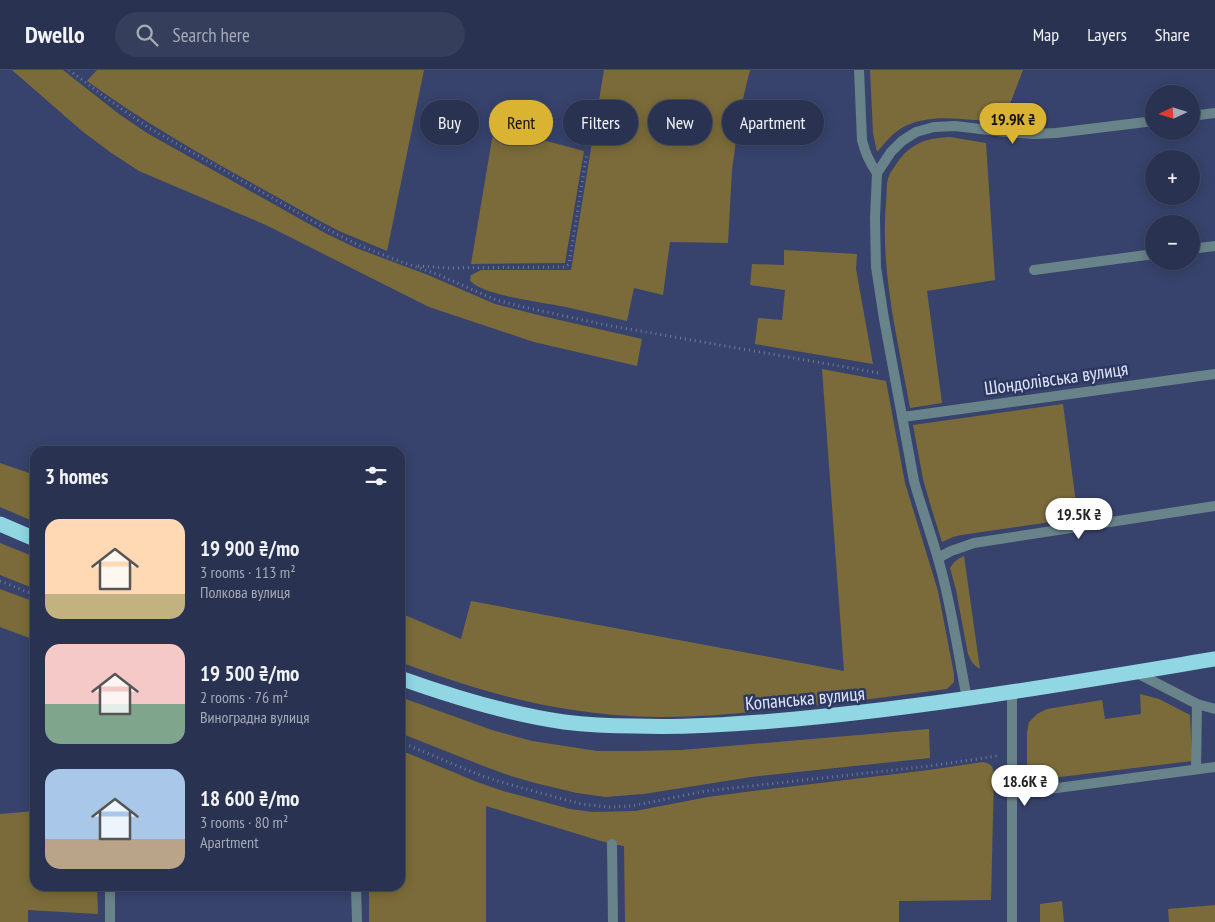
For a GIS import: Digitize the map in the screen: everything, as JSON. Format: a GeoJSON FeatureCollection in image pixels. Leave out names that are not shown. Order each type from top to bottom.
{"type":"FeatureCollection","features":[{"type":"Feature","properties":{"kind":"highway"},"geometry":{"type":"LineString","coordinates":[[0,524],[30,537]]}},
{"type":"Feature","properties":{"kind":"highway","name":"Копанська вулиця"},"geometry":{"type":"LineString","coordinates":[[405,680],[519,714],[565,722],[604,726],[713,726],[891,709],[967,699],[1215,659]]}},
{"type":"Feature","properties":{"kind":"street"},"geometry":{"type":"LineString","coordinates":[[858,70],[864,151],[877,173]]}},
{"type":"Feature","properties":{"kind":"street"},"geometry":{"type":"LineString","coordinates":[[1200,115],[1215,113]]}},
{"type":"Feature","properties":{"kind":"street"},"geometry":{"type":"LineString","coordinates":[[967,699],[938,558],[914,481],[881,301],[876,267],[875,218],[877,173],[891,152],[902,142],[916,132],[934,127],[955,126],[1033,134],[1145,122]]}},
{"type":"Feature","properties":{"kind":"street"},"geometry":{"type":"LineString","coordinates":[[1200,248],[1215,246]]}},
{"type":"Feature","properties":{"kind":"street"},"geometry":{"type":"LineString","coordinates":[[1034,270],[1145,255]]}},
{"type":"Feature","properties":{"kind":"street","name":"Шондолівська вулиця"},"geometry":{"type":"LineString","coordinates":[[903,417],[1215,374]]}},
{"type":"Feature","properties":{"kind":"street"},"geometry":{"type":"LineString","coordinates":[[938,558],[951,550],[974,543],[1215,506]]}},
{"type":"Feature","properties":{"kind":"street"},"geometry":{"type":"LineString","coordinates":[[1135,672],[1197,704],[1215,709]]}},
{"type":"Feature","properties":{"kind":"street"},"geometry":{"type":"LineString","coordinates":[[1012,692],[1012,922]]}},
{"type":"Feature","properties":{"kind":"street"},"geometry":{"type":"LineString","coordinates":[[1196,769],[1197,704]]}},
{"type":"Feature","properties":{"kind":"street"},"geometry":{"type":"LineString","coordinates":[[1012,794],[1215,767]]}},
{"type":"Feature","properties":{"kind":"street"},"geometry":{"type":"LineString","coordinates":[[612,844],[613,922]]}},
{"type":"Feature","properties":{"kind":"street"},"geometry":{"type":"LineString","coordinates":[[110,891],[110,922]]}},
{"type":"Feature","properties":{"kind":"street"},"geometry":{"type":"LineString","coordinates":[[356,891],[357,922]]}},
{"type":"Feature","properties":{"kind":"path"},"geometry":{"type":"LineString","coordinates":[[69,70],[149,128],[325,228],[358,245],[439,275],[496,300],[606,325],[894,375]]}},
{"type":"Feature","properties":{"kind":"path"},"geometry":{"type":"LineString","coordinates":[[414,266],[476,268],[567,266],[569,264],[587,153]]}},
{"type":"Feature","properties":{"kind":"path"},"geometry":{"type":"LineString","coordinates":[[0,581],[30,593]]}},
{"type":"Feature","properties":{"kind":"path"},"geometry":{"type":"LineString","coordinates":[[405,744],[482,776],[581,804],[608,806],[631,806],[706,791],[930,766],[1012,754]]}},
{"type":"Feature","properties":{"kind":"shaded area"},"geometry":{"type":"Polygon","coordinates":[[[12,70],[63,70],[119,114],[147,133],[325,233],[356,248],[428,275],[495,304],[642,339],[637,366],[534,342],[429,307],[266,225],[139,171],[82,131],[12,70]]]}},
{"type":"Feature","properties":{"kind":"shaded area"},"geometry":{"type":"Polygon","coordinates":[[[97,70],[424,70],[387,251],[318,220],[143,119],[87,81],[97,70]]]}},
{"type":"Feature","properties":{"kind":"shaded area"},"geometry":{"type":"Polygon","coordinates":[[[604,70],[750,70],[743,100],[722,100],[722,145],[735,145],[732,170],[728,243],[670,242],[663,295],[634,288],[627,321],[499,294],[486,290],[470,280],[471,275],[481,270],[571,270],[592,145],[638,145],[638,100],[599,100],[604,70]]]}},
{"type":"Feature","properties":{"kind":"shaded area"},"geometry":{"type":"Polygon","coordinates":[[[870,70],[1023,70],[1008,109],[997,121],[947,118],[911,123],[900,129],[877,152],[873,133],[870,70]]]}},
{"type":"Feature","properties":{"kind":"shaded area"},"geometry":{"type":"Polygon","coordinates":[[[950,137],[986,143],[995,280],[927,291],[942,403],[910,408],[888,280],[885,228],[887,182],[889,175],[900,158],[912,147],[925,141],[950,137]]]}},
{"type":"Feature","properties":{"kind":"shaded area"},"geometry":{"type":"Polygon","coordinates":[[[553,143],[584,151],[565,263],[471,264],[491,145],[553,145],[553,143]]]}},
{"type":"Feature","properties":{"kind":"shaded area"},"geometry":{"type":"Polygon","coordinates":[[[784,250],[857,254],[856,269],[873,364],[755,344],[758,318],[782,320],[785,290],[750,285],[752,264],[784,265],[784,250]]]}},
{"type":"Feature","properties":{"kind":"shaded area"},"geometry":{"type":"Polygon","coordinates":[[[822,369],[886,381],[905,483],[938,591],[954,674],[954,682],[947,689],[849,702],[693,716],[614,715],[579,711],[524,701],[405,664],[405,615],[461,639],[471,601],[844,671],[822,369]]]}},
{"type":"Feature","properties":{"kind":"shaded area"},"geometry":{"type":"Polygon","coordinates":[[[1063,404],[1078,518],[961,535],[942,542],[923,479],[913,425],[1063,404]]]}},
{"type":"Feature","properties":{"kind":"shaded area"},"geometry":{"type":"Polygon","coordinates":[[[0,463],[30,473],[30,520],[0,507],[0,463]]]}},
{"type":"Feature","properties":{"kind":"shaded area"},"geometry":{"type":"Polygon","coordinates":[[[0,543],[30,555],[30,587],[0,575],[0,543]]]}},
{"type":"Feature","properties":{"kind":"shaded area"},"geometry":{"type":"Polygon","coordinates":[[[964,556],[980,669],[972,663],[968,654],[950,568],[959,558],[964,556]]]}},
{"type":"Feature","properties":{"kind":"shaded area"},"geometry":{"type":"Polygon","coordinates":[[[0,589],[30,600],[30,638],[0,627],[0,589]]]}},
{"type":"Feature","properties":{"kind":"shaded area"},"geometry":{"type":"Polygon","coordinates":[[[1140,694],[1159,699],[1190,715],[1192,761],[1027,781],[1027,733],[1029,722],[1037,714],[1047,709],[1102,700],[1105,719],[1141,714],[1140,694]]]}},
{"type":"Feature","properties":{"kind":"shaded area"},"geometry":{"type":"Polygon","coordinates":[[[405,699],[492,730],[532,741],[597,751],[681,750],[929,729],[930,758],[751,777],[644,794],[605,797],[577,793],[535,783],[486,767],[405,735],[405,699]]]}},
{"type":"Feature","properties":{"kind":"shaded area"},"geometry":{"type":"Polygon","coordinates":[[[405,752],[503,791],[570,809],[592,812],[635,811],[708,797],[983,762],[993,769],[991,900],[899,901],[899,922],[625,922],[624,846],[594,839],[486,806],[486,922],[369,922],[369,891],[405,891],[405,752]]]}},
{"type":"Feature","properties":{"kind":"shaded area"},"geometry":{"type":"Polygon","coordinates":[[[30,811],[30,891],[97,891],[98,914],[28,910],[28,922],[0,922],[0,814],[30,811]]]}},
{"type":"Feature","properties":{"kind":"shaded area"},"geometry":{"type":"Polygon","coordinates":[[[1062,901],[1064,922],[1040,922],[1040,904],[1062,901]]]}},
{"type":"Feature","properties":{"kind":"shaded area"},"geometry":{"type":"Polygon","coordinates":[[[1215,905],[1215,922],[1169,922],[1168,909],[1215,905]]]}}]}
